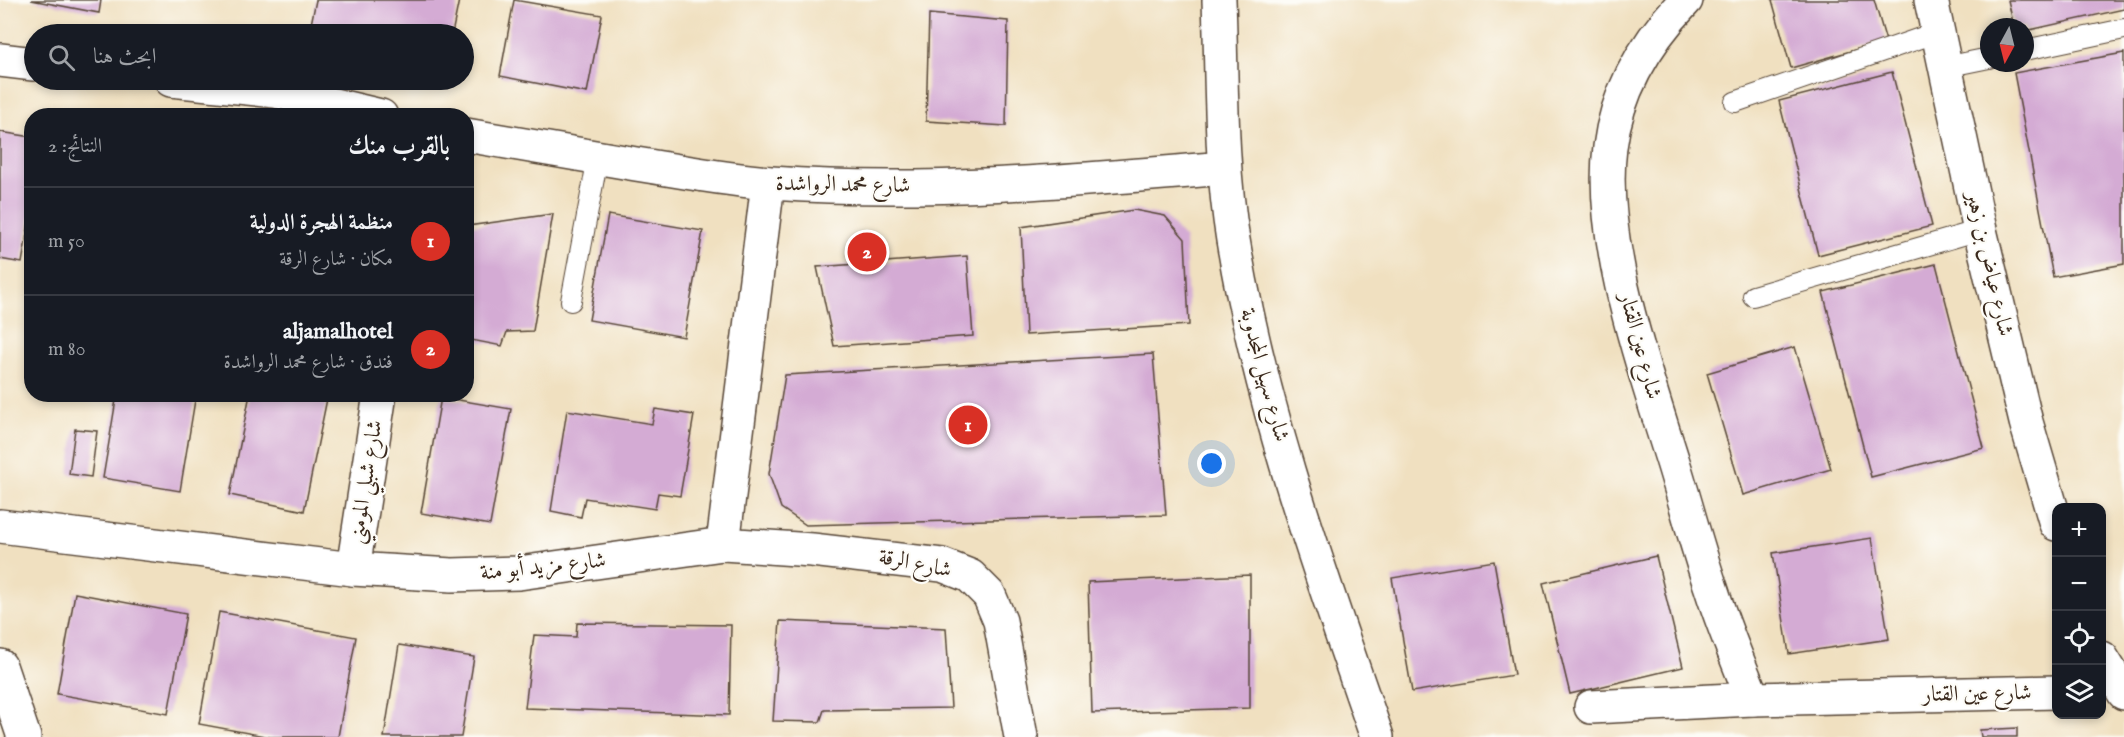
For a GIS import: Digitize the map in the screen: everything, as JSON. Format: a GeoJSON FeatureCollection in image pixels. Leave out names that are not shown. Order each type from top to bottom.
{"type":"FeatureCollection","features":[{"type":"Feature","properties":{"kind":"street","name":"شارع سهيل المجدوبة"},"geometry":{"type":"LineString","coordinates":[[1219,0],[1224,168],[1246,309],[1286,459],[1377,737]]}},
{"type":"Feature","properties":{"kind":"street","name":"شارع عين القتار"},"geometry":{"type":"LineString","coordinates":[[1686,0],[1667,20],[1641,57],[1623,97],[1610,147],[1610,212],[1624,292],[1643,367],[1711,589],[1753,699]]}},
{"type":"Feature","properties":{"kind":"street","name":"شارع عياض بن زهير"},"geometry":{"type":"LineString","coordinates":[[1931,0],[1980,230],[2026,422],[2052,510]]}},
{"type":"Feature","properties":{"kind":"street"},"geometry":{"type":"LineString","coordinates":[[0,60],[24,63]]}},
{"type":"Feature","properties":{"kind":"street"},"geometry":{"type":"LineString","coordinates":[[258,90],[346,108]]}},
{"type":"Feature","properties":{"kind":"street","name":"شارع محمد الرواشدة"},"geometry":{"type":"LineString","coordinates":[[474,136],[768,183],[882,188],[1089,179],[1224,168]]}},
{"type":"Feature","properties":{"kind":"street"},"geometry":{"type":"LineString","coordinates":[[723,544],[768,183]]}},
{"type":"Feature","properties":{"kind":"street","name":"شارع شبلي المومني"},"geometry":{"type":"LineString","coordinates":[[353,569],[379,402]]}},
{"type":"Feature","properties":{"kind":"street","name":"شارع مزيد أبو منة"},"geometry":{"type":"LineString","coordinates":[[0,526],[353,569],[452,575],[519,573],[723,544]]}},
{"type":"Feature","properties":{"kind":"street","name":"شارع الرقة"},"geometry":{"type":"LineString","coordinates":[[723,544],[906,559],[942,564],[970,576],[989,595],[1000,621],[1021,737]]}},
{"type":"Feature","properties":{"kind":"street"},"geometry":{"type":"LineString","coordinates":[[2105,665],[2116,691]]}},
{"type":"Feature","properties":{"kind":"street"},"geometry":{"type":"LineString","coordinates":[[0,666],[24,737]]}},
{"type":"Feature","properties":{"kind":"street","name":"شارع عين القتار"},"geometry":{"type":"LineString","coordinates":[[1591,707],[1753,699],[2052,692]]}},
{"type":"Feature","properties":{"kind":"lane"},"geometry":{"type":"LineString","coordinates":[[2034,48],[2124,29]]}},
{"type":"Feature","properties":{"kind":"lane"},"geometry":{"type":"LineString","coordinates":[[1735,102],[1938,32]]}},
{"type":"Feature","properties":{"kind":"lane"},"geometry":{"type":"LineString","coordinates":[[1945,67],[1980,60]]}},
{"type":"Feature","properties":{"kind":"lane"},"geometry":{"type":"LineString","coordinates":[[571,302],[598,157]]}},
{"type":"Feature","properties":{"kind":"lane"},"geometry":{"type":"LineString","coordinates":[[1753,296],[1980,230]]}},
{"type":"Feature","properties":{"kind":"building"},"geometry":{"type":"Polygon","coordinates":[[[31,0],[101,0],[99,13],[31,0]]]}},
{"type":"Feature","properties":{"kind":"building"},"geometry":{"type":"Polygon","coordinates":[[[316,0],[459,0],[454,24],[311,24],[316,0]]]}},
{"type":"Feature","properties":{"kind":"building"},"geometry":{"type":"Polygon","coordinates":[[[514,0],[602,15],[587,93],[500,76],[514,0]]]}},
{"type":"Feature","properties":{"kind":"building"},"geometry":{"type":"Polygon","coordinates":[[[1772,0],[1874,0],[1886,41],[1791,68],[1772,0]]]}},
{"type":"Feature","properties":{"kind":"building"},"geometry":{"type":"Polygon","coordinates":[[[2008,0],[2124,0],[2124,9],[2034,29],[2034,18],[2012,18],[2008,0]]]}},
{"type":"Feature","properties":{"kind":"building"},"geometry":{"type":"Polygon","coordinates":[[[929,14],[1008,21],[1006,126],[926,121],[929,14]]]}},
{"type":"Feature","properties":{"kind":"building"},"geometry":{"type":"Polygon","coordinates":[[[2124,53],[2124,264],[2053,277],[2014,73],[2034,72],[2034,69],[2124,53]]]}},
{"type":"Feature","properties":{"kind":"building"},"geometry":{"type":"Polygon","coordinates":[[[1892,72],[1932,226],[1818,255],[1779,101],[1892,72]]]}},
{"type":"Feature","properties":{"kind":"building"},"geometry":{"type":"Polygon","coordinates":[[[0,132],[24,136],[24,251],[22,263],[0,259],[0,132]]]}},
{"type":"Feature","properties":{"kind":"building"},"geometry":{"type":"Polygon","coordinates":[[[1134,210],[1165,216],[1185,239],[1189,325],[1026,335],[1021,227],[1134,210]]]}},
{"type":"Feature","properties":{"kind":"building"},"geometry":{"type":"Polygon","coordinates":[[[553,214],[533,331],[507,332],[502,346],[474,341],[474,225],[553,214]]]}},
{"type":"Feature","properties":{"kind":"building"},"geometry":{"type":"Polygon","coordinates":[[[608,215],[703,231],[684,337],[589,320],[608,215]]]}},
{"type":"Feature","properties":{"kind":"building"},"geometry":{"type":"Polygon","coordinates":[[[967,256],[973,336],[834,346],[817,267],[967,256]]]}},
{"type":"Feature","properties":{"kind":"building"},"geometry":{"type":"Polygon","coordinates":[[[1936,264],[1984,448],[1871,477],[1823,292],[1936,264]]]}},
{"type":"Feature","properties":{"kind":"building"},"geometry":{"type":"Polygon","coordinates":[[[1795,347],[1831,469],[1743,495],[1707,373],[1795,347]]]}},
{"type":"Feature","properties":{"kind":"building"},"geometry":{"type":"Polygon","coordinates":[[[1153,354],[1166,515],[806,525],[781,508],[769,474],[785,375],[1153,354]]]}},
{"type":"Feature","properties":{"kind":"building"},"geometry":{"type":"Polygon","coordinates":[[[116,402],[195,402],[180,491],[103,478],[116,402]]]}},
{"type":"Feature","properties":{"kind":"building"},"geometry":{"type":"Polygon","coordinates":[[[248,402],[326,402],[304,511],[230,495],[248,402]]]}},
{"type":"Feature","properties":{"kind":"building"},"geometry":{"type":"Polygon","coordinates":[[[440,402],[470,402],[511,409],[490,525],[421,513],[440,402]]]}},
{"type":"Feature","properties":{"kind":"building"},"geometry":{"type":"Polygon","coordinates":[[[655,409],[694,415],[680,496],[658,493],[655,509],[585,498],[581,517],[551,511],[567,410],[652,424],[655,409]]]}},
{"type":"Feature","properties":{"kind":"building"},"geometry":{"type":"Polygon","coordinates":[[[75,429],[97,431],[91,477],[69,474],[75,429]]]}},
{"type":"Feature","properties":{"kind":"building"},"geometry":{"type":"Polygon","coordinates":[[[1872,538],[1889,639],[1789,654],[1773,553],[1872,538]]]}},
{"type":"Feature","properties":{"kind":"building"},"geometry":{"type":"Polygon","coordinates":[[[1656,556],[1683,667],[1570,694],[1543,583],[1656,556]]]}},
{"type":"Feature","properties":{"kind":"building"},"geometry":{"type":"Polygon","coordinates":[[[1494,561],[1514,675],[1412,692],[1392,578],[1494,561]]]}},
{"type":"Feature","properties":{"kind":"building"},"geometry":{"type":"Polygon","coordinates":[[[1250,575],[1250,708],[1092,713],[1088,582],[1250,575]]]}},
{"type":"Feature","properties":{"kind":"building"},"geometry":{"type":"Polygon","coordinates":[[[75,593],[186,614],[168,714],[57,694],[75,593]]]}},
{"type":"Feature","properties":{"kind":"building"},"geometry":{"type":"Polygon","coordinates":[[[219,612],[356,637],[338,737],[270,737],[199,724],[219,612]]]}},
{"type":"Feature","properties":{"kind":"building"},"geometry":{"type":"Polygon","coordinates":[[[780,621],[946,628],[951,708],[824,710],[820,722],[773,721],[780,621]]]}},
{"type":"Feature","properties":{"kind":"building"},"geometry":{"type":"Polygon","coordinates":[[[577,623],[731,625],[729,715],[525,708],[534,635],[576,637],[577,623]]]}},
{"type":"Feature","properties":{"kind":"building"},"geometry":{"type":"Polygon","coordinates":[[[399,645],[474,657],[461,737],[384,737],[399,645]]]}},
{"type":"Feature","properties":{"kind":"building"},"geometry":{"type":"Polygon","coordinates":[[[2017,728],[2017,737],[1981,737],[1980,730],[2017,728]]]}},
{"type":"Feature","properties":{"kind":"place","name":"aljamalhotel"},"geometry":{"type":"Point","coordinates":[867,252]}},
{"type":"Feature","properties":{"kind":"place","name":"منظمة الهجرة الدولية"},"geometry":{"type":"Point","coordinates":[968,425]}}]}
